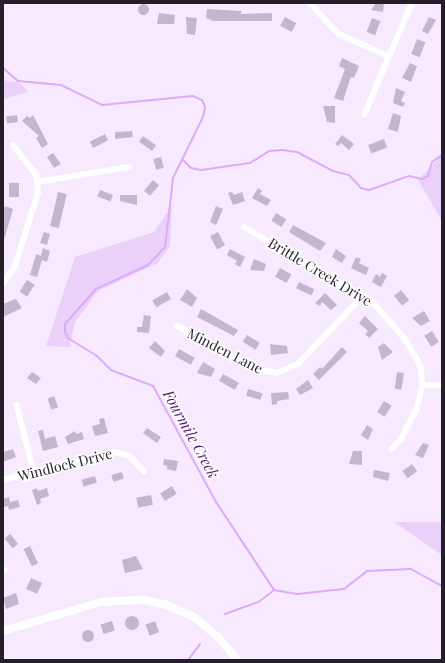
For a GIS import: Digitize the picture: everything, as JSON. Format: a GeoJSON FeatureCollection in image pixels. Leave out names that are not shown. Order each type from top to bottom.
{"type":"FeatureCollection","features":[{"type":"Feature","properties":{"kind":"main road"},"geometry":{"type":"LineString","coordinates":[[3,631],[101,602],[144,600],[167,605],[194,617],[217,636],[237,660]]}},
{"type":"Feature","properties":{"kind":"street"},"geometry":{"type":"LineString","coordinates":[[310,3],[339,34],[388,56]]}},
{"type":"Feature","properties":{"kind":"street"},"geometry":{"type":"LineString","coordinates":[[364,115],[412,3]]}},
{"type":"Feature","properties":{"kind":"street"},"geometry":{"type":"LineString","coordinates":[[3,284],[15,266],[37,202],[37,182],[32,169],[13,146]]}},
{"type":"Feature","properties":{"kind":"street"},"geometry":{"type":"LineString","coordinates":[[37,182],[128,167]]}},
{"type":"Feature","properties":{"kind":"street","name":"Brittle Creek Drive"},"geometry":{"type":"LineString","coordinates":[[244,227],[364,296],[385,313],[406,340],[421,366],[423,385],[417,409],[402,439],[392,449]]}},
{"type":"Feature","properties":{"kind":"street","name":"Minden Lane"},"geometry":{"type":"LineString","coordinates":[[176,326],[253,369],[277,373],[298,364],[364,296]]}},
{"type":"Feature","properties":{"kind":"street"},"geometry":{"type":"LineString","coordinates":[[423,385],[442,385]]}},
{"type":"Feature","properties":{"kind":"street"},"geometry":{"type":"LineString","coordinates":[[17,405],[34,472]]}},
{"type":"Feature","properties":{"kind":"street","name":"Windlock Drive"},"geometry":{"type":"LineString","coordinates":[[3,480],[115,452],[130,456],[144,471]]}},
{"type":"Feature","properties":{"kind":"shaded area"},"geometry":{"type":"Polygon","coordinates":[[[3,80],[20,83],[29,92],[3,99],[3,80]]]}},
{"type":"Feature","properties":{"kind":"shaded area"},"geometry":{"type":"Polygon","coordinates":[[[442,155],[442,221],[418,180],[442,155]]]}},
{"type":"Feature","properties":{"kind":"shaded area"},"geometry":{"type":"Polygon","coordinates":[[[172,205],[170,246],[158,263],[98,291],[75,322],[70,347],[46,346],[75,257],[154,232],[172,205]]]}},
{"type":"Feature","properties":{"kind":"shaded area"},"geometry":{"type":"Polygon","coordinates":[[[394,522],[442,522],[442,555],[394,522]]]}},
{"type":"Feature","properties":{"kind":"building"},"geometry":{"type":"Polygon","coordinates":[[[376,3],[384,3],[383,12],[371,10],[376,3]]]}},
{"type":"Feature","properties":{"kind":"building"},"geometry":{"type":"Polygon","coordinates":[[[141,4],[145,4],[147,5],[147,13],[141,14],[138,11],[138,7],[141,4]]]}},
{"type":"Feature","properties":{"kind":"building"},"geometry":{"type":"Polygon","coordinates":[[[207,9],[241,11],[241,14],[272,13],[272,21],[213,21],[206,18],[207,9]]]}},
{"type":"Feature","properties":{"kind":"building"},"geometry":{"type":"Polygon","coordinates":[[[159,13],[175,15],[174,24],[157,24],[159,13]]]}},
{"type":"Feature","properties":{"kind":"building"},"geometry":{"type":"Polygon","coordinates":[[[186,17],[197,18],[195,35],[187,34],[186,17]]]}},
{"type":"Feature","properties":{"kind":"building"},"geometry":{"type":"Polygon","coordinates":[[[285,17],[296,23],[292,32],[280,26],[285,17]]]}},
{"type":"Feature","properties":{"kind":"building"},"geometry":{"type":"Polygon","coordinates":[[[429,17],[436,20],[428,34],[422,31],[429,17]]]}},
{"type":"Feature","properties":{"kind":"building"},"geometry":{"type":"Polygon","coordinates":[[[372,18],[380,21],[375,35],[367,32],[372,18]]]}},
{"type":"Feature","properties":{"kind":"building"},"geometry":{"type":"Polygon","coordinates":[[[417,39],[425,42],[420,57],[411,54],[417,39]]]}},
{"type":"Feature","properties":{"kind":"building"},"geometry":{"type":"Polygon","coordinates":[[[342,58],[359,66],[354,78],[351,77],[343,101],[334,98],[345,69],[339,66],[342,58]]]}},
{"type":"Feature","properties":{"kind":"building"},"geometry":{"type":"Polygon","coordinates":[[[410,63],[417,66],[411,82],[402,78],[410,63]]]}},
{"type":"Feature","properties":{"kind":"building"},"geometry":{"type":"Polygon","coordinates":[[[396,88],[405,92],[401,101],[405,103],[403,107],[393,103],[396,88]]]}},
{"type":"Feature","properties":{"kind":"building"},"geometry":{"type":"Polygon","coordinates":[[[323,106],[335,106],[335,123],[327,122],[323,106]]]}},
{"type":"Feature","properties":{"kind":"building"},"geometry":{"type":"Polygon","coordinates":[[[393,113],[401,116],[398,132],[388,129],[393,113]]]}},
{"type":"Feature","properties":{"kind":"building"},"geometry":{"type":"Polygon","coordinates":[[[17,115],[18,122],[7,123],[6,117],[17,115]]]}},
{"type":"Feature","properties":{"kind":"building"},"geometry":{"type":"Polygon","coordinates":[[[33,115],[48,144],[42,148],[36,138],[39,136],[22,121],[27,116],[30,118],[33,115]]]}},
{"type":"Feature","properties":{"kind":"building"},"geometry":{"type":"Polygon","coordinates":[[[132,131],[133,137],[115,139],[115,132],[132,131]]]}},
{"type":"Feature","properties":{"kind":"building"},"geometry":{"type":"Polygon","coordinates":[[[105,134],[108,140],[93,148],[90,142],[105,134]]]}},
{"type":"Feature","properties":{"kind":"building"},"geometry":{"type":"Polygon","coordinates":[[[342,135],[354,144],[349,150],[341,143],[338,146],[335,144],[342,135]]]}},
{"type":"Feature","properties":{"kind":"building"},"geometry":{"type":"Polygon","coordinates":[[[143,136],[156,145],[152,151],[139,142],[143,136]]]}},
{"type":"Feature","properties":{"kind":"building"},"geometry":{"type":"Polygon","coordinates":[[[384,139],[387,147],[371,153],[368,145],[384,139]]]}},
{"type":"Feature","properties":{"kind":"building"},"geometry":{"type":"Polygon","coordinates":[[[53,153],[61,164],[54,168],[47,157],[53,153]]]}},
{"type":"Feature","properties":{"kind":"building"},"geometry":{"type":"Polygon","coordinates":[[[161,157],[164,168],[156,170],[153,159],[161,157]]]}},
{"type":"Feature","properties":{"kind":"building"},"geometry":{"type":"Polygon","coordinates":[[[153,180],[159,185],[150,196],[144,191],[153,180]]]}},
{"type":"Feature","properties":{"kind":"building"},"geometry":{"type":"Polygon","coordinates":[[[9,183],[19,183],[19,197],[9,197],[9,183]]]}},
{"type":"Feature","properties":{"kind":"building"},"geometry":{"type":"Polygon","coordinates":[[[258,188],[262,191],[260,194],[271,200],[267,206],[252,198],[258,188]]]}},
{"type":"Feature","properties":{"kind":"building"},"geometry":{"type":"Polygon","coordinates":[[[100,190],[113,195],[111,202],[97,197],[100,190]]]}},
{"type":"Feature","properties":{"kind":"building"},"geometry":{"type":"Polygon","coordinates":[[[58,192],[67,194],[59,228],[50,226],[58,192]]]}},
{"type":"Feature","properties":{"kind":"building"},"geometry":{"type":"Polygon","coordinates":[[[232,192],[234,195],[242,192],[245,201],[233,205],[228,193],[232,192]]]}},
{"type":"Feature","properties":{"kind":"building"},"geometry":{"type":"Polygon","coordinates":[[[120,195],[137,195],[137,205],[120,201],[120,195]]]}},
{"type":"Feature","properties":{"kind":"building"},"geometry":{"type":"Polygon","coordinates":[[[5,206],[13,209],[4,240],[3,211],[5,206]]]}},
{"type":"Feature","properties":{"kind":"building"},"geometry":{"type":"Polygon","coordinates":[[[216,206],[223,209],[216,225],[210,222],[216,206]]]}},
{"type":"Feature","properties":{"kind":"building"},"geometry":{"type":"Polygon","coordinates":[[[276,213],[286,219],[282,227],[271,221],[276,213]]]}},
{"type":"Feature","properties":{"kind":"building"},"geometry":{"type":"Polygon","coordinates":[[[293,225],[326,243],[320,251],[289,232],[293,225]]]}},
{"type":"Feature","properties":{"kind":"building"},"geometry":{"type":"Polygon","coordinates":[[[44,232],[50,234],[47,245],[40,243],[44,232]]]}},
{"type":"Feature","properties":{"kind":"building"},"geometry":{"type":"Polygon","coordinates":[[[218,232],[225,245],[217,249],[210,236],[218,232]]]}},
{"type":"Feature","properties":{"kind":"building"},"geometry":{"type":"Polygon","coordinates":[[[43,248],[50,251],[47,262],[42,260],[37,277],[30,275],[36,254],[41,256],[43,248]]]}},
{"type":"Feature","properties":{"kind":"building"},"geometry":{"type":"Polygon","coordinates":[[[230,249],[245,257],[240,267],[235,264],[237,261],[227,255],[230,249]]]}},
{"type":"Feature","properties":{"kind":"building"},"geometry":{"type":"Polygon","coordinates":[[[336,249],[346,256],[342,263],[332,257],[336,249]]]}},
{"type":"Feature","properties":{"kind":"building"},"geometry":{"type":"Polygon","coordinates":[[[356,257],[361,259],[359,263],[369,268],[366,275],[351,268],[356,257]]]}},
{"type":"Feature","properties":{"kind":"building"},"geometry":{"type":"Polygon","coordinates":[[[254,259],[266,264],[264,271],[250,270],[254,259]]]}},
{"type":"Feature","properties":{"kind":"building"},"geometry":{"type":"Polygon","coordinates":[[[280,268],[291,274],[287,283],[275,277],[280,268]]]}},
{"type":"Feature","properties":{"kind":"building"},"geometry":{"type":"Polygon","coordinates":[[[382,273],[387,276],[381,287],[372,282],[376,274],[380,277],[382,273]]]}},
{"type":"Feature","properties":{"kind":"building"},"geometry":{"type":"Polygon","coordinates":[[[27,280],[35,285],[27,297],[20,292],[27,280]]]}},
{"type":"Feature","properties":{"kind":"building"},"geometry":{"type":"Polygon","coordinates":[[[299,282],[314,289],[311,296],[296,288],[299,282]]]}},
{"type":"Feature","properties":{"kind":"building"},"geometry":{"type":"Polygon","coordinates":[[[187,289],[197,298],[192,307],[180,300],[187,289]]]}},
{"type":"Feature","properties":{"kind":"building"},"geometry":{"type":"Polygon","coordinates":[[[401,290],[409,300],[402,306],[394,296],[401,290]]]}},
{"type":"Feature","properties":{"kind":"building"},"geometry":{"type":"Polygon","coordinates":[[[167,292],[171,299],[156,307],[152,300],[167,292]]]}},
{"type":"Feature","properties":{"kind":"building"},"geometry":{"type":"Polygon","coordinates":[[[325,293],[337,305],[331,310],[322,302],[320,306],[315,303],[325,293]]]}},
{"type":"Feature","properties":{"kind":"building"},"geometry":{"type":"Polygon","coordinates":[[[16,299],[22,308],[3,317],[3,304],[16,299]]]}},
{"type":"Feature","properties":{"kind":"building"},"geometry":{"type":"Polygon","coordinates":[[[201,309],[238,330],[234,336],[197,317],[201,309]]]}},
{"type":"Feature","properties":{"kind":"building"},"geometry":{"type":"Polygon","coordinates":[[[424,311],[430,321],[421,326],[412,318],[424,311]]]}},
{"type":"Feature","properties":{"kind":"building"},"geometry":{"type":"Polygon","coordinates":[[[144,315],[151,316],[149,333],[137,332],[137,327],[142,327],[144,315]]]}},
{"type":"Feature","properties":{"kind":"building"},"geometry":{"type":"Polygon","coordinates":[[[365,316],[378,329],[369,338],[365,334],[368,331],[359,323],[365,316]]]}},
{"type":"Feature","properties":{"kind":"building"},"geometry":{"type":"Polygon","coordinates":[[[432,331],[439,342],[431,347],[424,336],[432,331]]]}},
{"type":"Feature","properties":{"kind":"building"},"geometry":{"type":"Polygon","coordinates":[[[247,335],[260,343],[255,350],[243,342],[247,335]]]}},
{"type":"Feature","properties":{"kind":"building"},"geometry":{"type":"Polygon","coordinates":[[[155,341],[165,351],[161,357],[149,348],[155,341]]]}},
{"type":"Feature","properties":{"kind":"building"},"geometry":{"type":"Polygon","coordinates":[[[384,343],[393,352],[382,360],[378,347],[384,343]]]}},
{"type":"Feature","properties":{"kind":"building"},"geometry":{"type":"Polygon","coordinates":[[[270,344],[287,346],[288,353],[271,355],[270,344]]]}},
{"type":"Feature","properties":{"kind":"building"},"geometry":{"type":"Polygon","coordinates":[[[342,347],[347,352],[319,380],[313,374],[320,367],[322,369],[342,347]]]}},
{"type":"Feature","properties":{"kind":"building"},"geometry":{"type":"Polygon","coordinates":[[[179,349],[195,358],[191,365],[175,356],[179,349]]]}},
{"type":"Feature","properties":{"kind":"building"},"geometry":{"type":"Polygon","coordinates":[[[203,362],[215,369],[211,377],[197,373],[203,362]]]}},
{"type":"Feature","properties":{"kind":"building"},"geometry":{"type":"Polygon","coordinates":[[[32,372],[41,378],[36,384],[27,378],[32,372]]]}},
{"type":"Feature","properties":{"kind":"building"},"geometry":{"type":"Polygon","coordinates":[[[397,372],[404,373],[402,390],[395,389],[397,372]]]}},
{"type":"Feature","properties":{"kind":"building"},"geometry":{"type":"Polygon","coordinates":[[[223,374],[239,383],[235,390],[219,381],[223,374]]]}},
{"type":"Feature","properties":{"kind":"building"},"geometry":{"type":"Polygon","coordinates":[[[308,380],[313,388],[300,395],[296,389],[308,380]]]}},
{"type":"Feature","properties":{"kind":"building"},"geometry":{"type":"Polygon","coordinates":[[[248,389],[262,393],[260,400],[246,396],[248,389]]]}},
{"type":"Feature","properties":{"kind":"building"},"geometry":{"type":"Polygon","coordinates":[[[288,392],[289,399],[277,401],[277,404],[272,405],[271,393],[288,392]]]}},
{"type":"Feature","properties":{"kind":"building"},"geometry":{"type":"Polygon","coordinates":[[[54,396],[58,407],[52,410],[47,398],[54,396]]]}},
{"type":"Feature","properties":{"kind":"building"},"geometry":{"type":"Polygon","coordinates":[[[384,401],[392,406],[385,417],[377,412],[384,401]]]}},
{"type":"Feature","properties":{"kind":"building"},"geometry":{"type":"Polygon","coordinates":[[[104,418],[108,433],[95,436],[92,426],[100,424],[99,419],[104,418]]]}},
{"type":"Feature","properties":{"kind":"building"},"geometry":{"type":"Polygon","coordinates":[[[367,425],[373,429],[368,440],[361,435],[367,425]]]}},
{"type":"Feature","properties":{"kind":"building"},"geometry":{"type":"Polygon","coordinates":[[[147,428],[161,437],[157,443],[143,433],[147,428]]]}},
{"type":"Feature","properties":{"kind":"building"},"geometry":{"type":"Polygon","coordinates":[[[43,430],[45,439],[55,436],[58,447],[43,451],[38,431],[43,430]]]}},
{"type":"Feature","properties":{"kind":"building"},"geometry":{"type":"Polygon","coordinates":[[[75,431],[76,434],[82,432],[84,439],[68,444],[65,437],[75,431]]]}},
{"type":"Feature","properties":{"kind":"building"},"geometry":{"type":"Polygon","coordinates":[[[423,443],[429,445],[423,458],[415,455],[423,443]]]}},
{"type":"Feature","properties":{"kind":"building"},"geometry":{"type":"Polygon","coordinates":[[[13,449],[16,457],[3,462],[3,452],[13,449]]]}},
{"type":"Feature","properties":{"kind":"building"},"geometry":{"type":"Polygon","coordinates":[[[353,451],[362,451],[362,465],[349,464],[353,451]]]}},
{"type":"Feature","properties":{"kind":"building"},"geometry":{"type":"Polygon","coordinates":[[[164,459],[178,461],[176,471],[167,469],[167,466],[163,465],[164,459]]]}},
{"type":"Feature","properties":{"kind":"building"},"geometry":{"type":"Polygon","coordinates":[[[412,464],[417,471],[408,478],[402,471],[412,464]]]}},
{"type":"Feature","properties":{"kind":"building"},"geometry":{"type":"Polygon","coordinates":[[[374,470],[390,473],[388,481],[373,477],[374,470]]]}},
{"type":"Feature","properties":{"kind":"building"},"geometry":{"type":"Polygon","coordinates":[[[122,472],[124,479],[113,482],[111,475],[122,472]]]}},
{"type":"Feature","properties":{"kind":"building"},"geometry":{"type":"Polygon","coordinates":[[[95,476],[97,483],[83,487],[82,480],[95,476]]]}},
{"type":"Feature","properties":{"kind":"building"},"geometry":{"type":"Polygon","coordinates":[[[172,486],[177,494],[165,501],[160,493],[172,486]]]}},
{"type":"Feature","properties":{"kind":"building"},"geometry":{"type":"Polygon","coordinates":[[[37,488],[38,491],[47,488],[49,496],[40,499],[41,503],[37,505],[32,490],[37,488]]]}},
{"type":"Feature","properties":{"kind":"building"},"geometry":{"type":"Polygon","coordinates":[[[151,495],[153,505],[138,508],[136,498],[151,495]]]}},
{"type":"Feature","properties":{"kind":"building"},"geometry":{"type":"Polygon","coordinates":[[[9,497],[10,502],[18,500],[20,507],[9,510],[8,506],[4,507],[3,499],[9,497]]]}},
{"type":"Feature","properties":{"kind":"building"},"geometry":{"type":"Polygon","coordinates":[[[10,534],[18,544],[13,549],[5,538],[10,534]]]}},
{"type":"Feature","properties":{"kind":"building"},"geometry":{"type":"Polygon","coordinates":[[[30,546],[38,563],[32,566],[24,549],[30,546]]]}},
{"type":"Feature","properties":{"kind":"building"},"geometry":{"type":"Polygon","coordinates":[[[136,556],[143,569],[125,573],[122,560],[136,556]]]}},
{"type":"Feature","properties":{"kind":"building"},"geometry":{"type":"Polygon","coordinates":[[[31,578],[42,583],[37,594],[26,589],[31,578]]]}},
{"type":"Feature","properties":{"kind":"building"},"geometry":{"type":"Polygon","coordinates":[[[16,593],[19,604],[6,609],[3,598],[16,593]]]}},
{"type":"Feature","properties":{"kind":"building"},"geometry":{"type":"Polygon","coordinates":[[[132,616],[137,618],[139,623],[137,628],[132,630],[127,628],[125,623],[127,618],[132,616]]]}},
{"type":"Feature","properties":{"kind":"building"},"geometry":{"type":"Polygon","coordinates":[[[112,621],[115,631],[103,634],[101,625],[112,621]]]}},
{"type":"Feature","properties":{"kind":"building"},"geometry":{"type":"Polygon","coordinates":[[[155,621],[159,632],[150,636],[146,624],[155,621]]]}},
{"type":"Feature","properties":{"kind":"building"},"geometry":{"type":"Polygon","coordinates":[[[86,630],[90,630],[94,636],[90,642],[86,642],[82,638],[82,634],[86,630]]]}},
{"type":"Feature","properties":{"kind":"waterway","name":"Fourmile Creek"},"geometry":{"type":"LineString","coordinates":[[3,68],[18,81],[61,85],[102,105],[193,96],[202,100],[205,107],[203,117],[173,178],[165,247],[148,265],[96,289],[65,324],[65,332],[68,338],[97,356],[111,370],[153,386],[216,502],[274,590]]}},
{"type":"Feature","properties":{"kind":"waterway"},"geometry":{"type":"LineString","coordinates":[[183,160],[191,168],[201,170],[250,163],[269,151],[282,150],[297,152],[333,171],[349,175],[361,188],[369,190],[409,176],[422,179],[428,176],[432,162],[442,155]]}},
{"type":"Feature","properties":{"kind":"waterway","name":"Fourmile Creek"},"geometry":{"type":"LineString","coordinates":[[274,590],[297,594],[344,589],[367,571],[411,569],[442,586]]}},
{"type":"Feature","properties":{"kind":"waterway"},"geometry":{"type":"LineString","coordinates":[[225,614],[260,601],[274,590]]}},
{"type":"Feature","properties":{"kind":"waterway"},"geometry":{"type":"LineString","coordinates":[[188,660],[200,644]]}}]}
